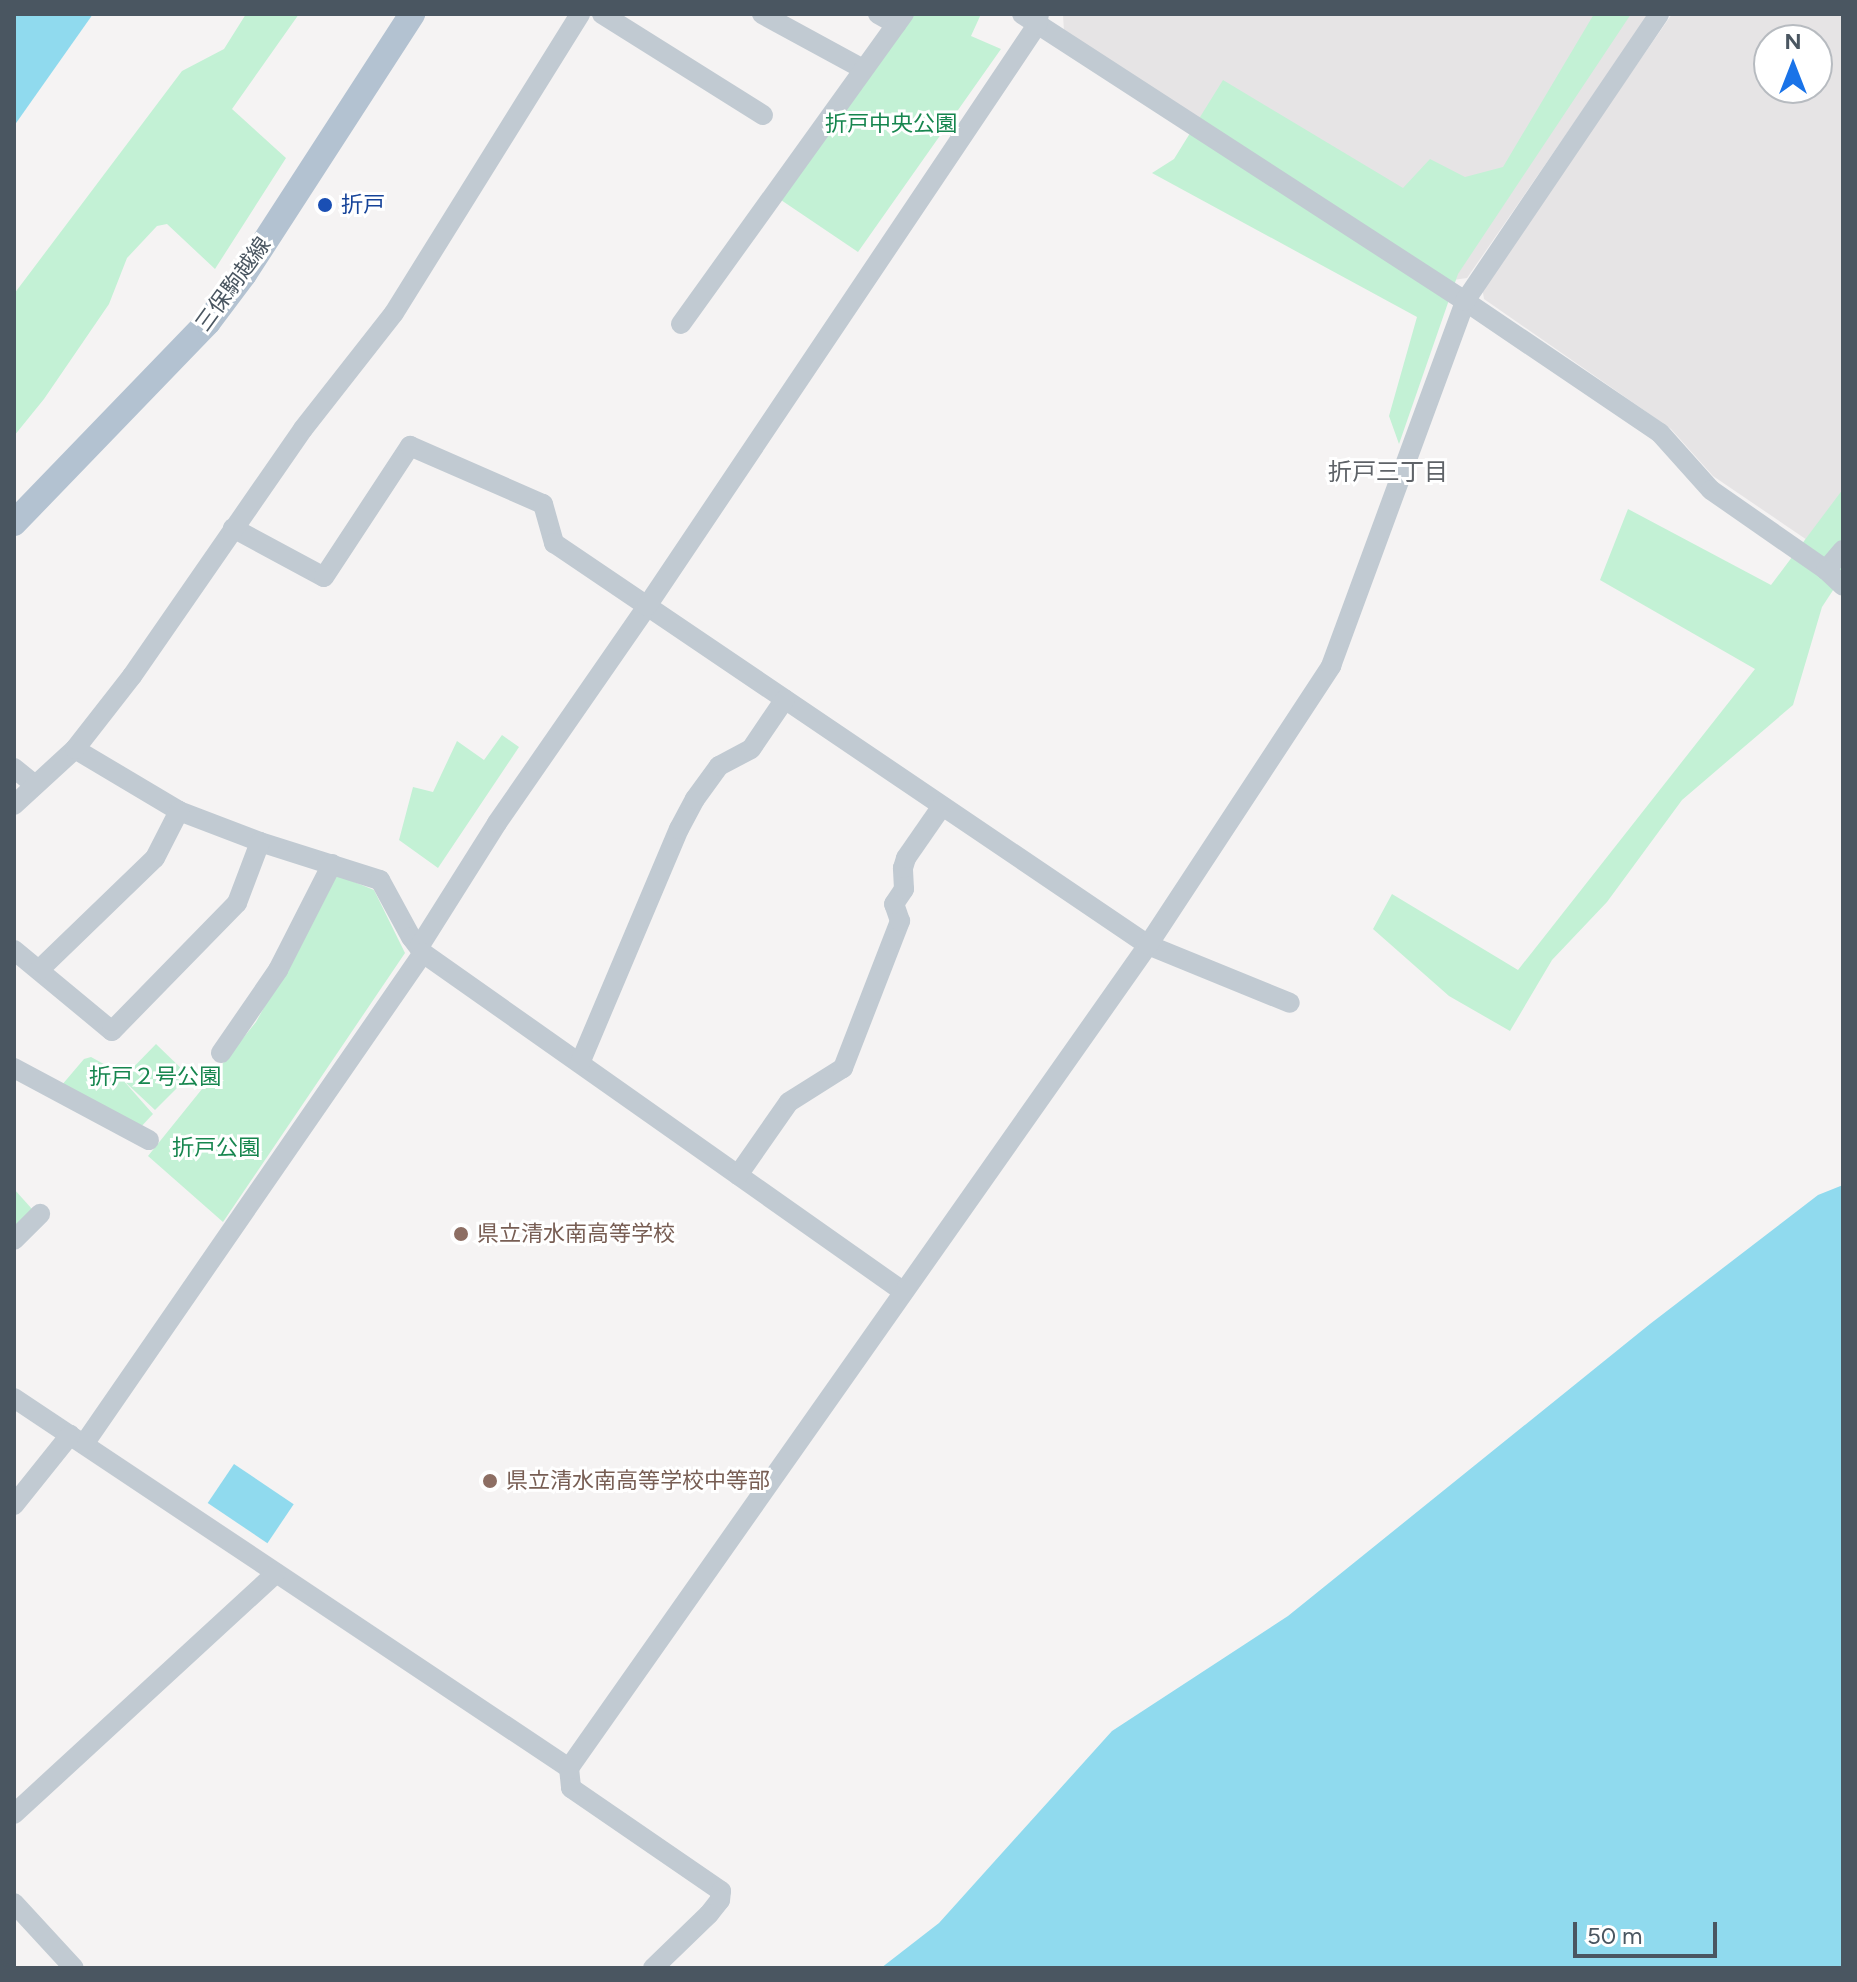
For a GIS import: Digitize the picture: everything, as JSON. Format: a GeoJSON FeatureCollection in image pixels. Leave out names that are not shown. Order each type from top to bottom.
{"type":"FeatureCollection","features":[{"type":"Feature","properties":{"kind":"main road","name":"三保駒越線"},"geometry":{"type":"LineString","coordinates":[[14,523],[208,322],[244,274],[412,14]]}},
{"type":"Feature","properties":{"kind":"street"},"geometry":{"type":"LineString","coordinates":[[14,805],[75,749],[132,676],[233,528],[394,313],[580,14]]}},
{"type":"Feature","properties":{"kind":"street"},"geometry":{"type":"LineString","coordinates":[[602,14],[763,115]]}},
{"type":"Feature","properties":{"kind":"street"},"geometry":{"type":"LineString","coordinates":[[762,14],[863,69]]}},
{"type":"Feature","properties":{"kind":"street"},"geometry":{"type":"LineString","coordinates":[[653,1968],[720,1900],[721,1891],[571,1788],[569,1768],[1148,945],[1331,666],[1465,301],[1659,14]]}},
{"type":"Feature","properties":{"kind":"street"},"geometry":{"type":"LineString","coordinates":[[681,324],[863,69],[893,17]]}},
{"type":"Feature","properties":{"kind":"street"},"geometry":{"type":"LineString","coordinates":[[14,1505],[77,1439],[421,950],[497,823],[647,606],[1033,18],[1465,301],[1660,433],[1711,490],[1826,570],[1843,586]]}},
{"type":"Feature","properties":{"kind":"street"},"geometry":{"type":"LineString","coordinates":[[233,528],[324,577],[410,446],[543,504],[554,543],[1148,945],[1290,1003]]}},
{"type":"Feature","properties":{"kind":"street"},"geometry":{"type":"LineString","coordinates":[[1826,570],[1843,550]]}},
{"type":"Feature","properties":{"kind":"street"},"geometry":{"type":"LineString","coordinates":[[580,1063],[679,829],[695,799],[719,766],[751,749],[785,699]]}},
{"type":"Feature","properties":{"kind":"street"},"geometry":{"type":"LineString","coordinates":[[75,749],[179,811],[260,842],[380,880],[421,950],[904,1292]]}},
{"type":"Feature","properties":{"kind":"street"},"geometry":{"type":"LineString","coordinates":[[14,768],[35,785]]}},
{"type":"Feature","properties":{"kind":"street"},"geometry":{"type":"LineString","coordinates":[[738,1175],[789,1102],[843,1068],[900,921],[894,904],[904,889],[906,858],[942,806]]}},
{"type":"Feature","properties":{"kind":"street"},"geometry":{"type":"LineString","coordinates":[[39,970],[155,858],[179,811]]}},
{"type":"Feature","properties":{"kind":"street"},"geometry":{"type":"LineString","coordinates":[[14,950],[112,1031],[237,903],[260,842]]}},
{"type":"Feature","properties":{"kind":"street"},"geometry":{"type":"LineString","coordinates":[[221,1053],[278,970],[332,864]]}},
{"type":"Feature","properties":{"kind":"street"},"geometry":{"type":"LineString","coordinates":[[14,1068],[149,1140]]}},
{"type":"Feature","properties":{"kind":"street"},"geometry":{"type":"LineString","coordinates":[[14,1240],[40,1214]]}},
{"type":"Feature","properties":{"kind":"street"},"geometry":{"type":"LineString","coordinates":[[14,1398],[569,1768]]}},
{"type":"Feature","properties":{"kind":"street"},"geometry":{"type":"LineString","coordinates":[[14,1814],[276,1573]]}},
{"type":"Feature","properties":{"kind":"street"},"geometry":{"type":"LineString","coordinates":[[14,1903],[74,1968]]}},
{"type":"Feature","properties":{"kind":"shaded area"},"geometry":{"type":"Polygon","coordinates":[[[1063,14],[1649,14],[1467,278],[1446,281],[1064,32],[1063,14]]]}},
{"type":"Feature","properties":{"kind":"shaded area"},"geometry":{"type":"Polygon","coordinates":[[[1672,14],[1843,14],[1843,522],[1813,544],[1713,476],[1671,429],[1484,299],[1482,287],[1672,14]]]}},
{"type":"Feature","properties":{"kind":"green space"},"geometry":{"type":"Polygon","coordinates":[[[246,14],[299,14],[232,109],[286,158],[215,269],[167,224],[157,226],[127,258],[109,304],[44,399],[14,436],[14,294],[182,71],[224,49],[246,14]]]}},
{"type":"Feature","properties":{"kind":"green space","name":"折戸中央公園"},"geometry":{"type":"Polygon","coordinates":[[[911,14],[981,14],[971,36],[1001,49],[858,252],[781,200],[911,14]]]}},
{"type":"Feature","properties":{"kind":"green space"},"geometry":{"type":"Polygon","coordinates":[[[1594,14],[1631,14],[1458,274],[1399,444],[1389,416],[1417,317],[1152,173],[1174,159],[1223,80],[1403,188],[1430,159],[1465,177],[1503,167],[1594,14]]]}},
{"type":"Feature","properties":{"kind":"green space"},"geometry":{"type":"Polygon","coordinates":[[[1843,489],[1843,575],[1822,607],[1793,705],[1682,800],[1607,902],[1552,960],[1510,1031],[1449,996],[1373,929],[1392,894],[1518,970],[1755,669],[1600,580],[1628,509],[1771,585],[1843,489]]]}},
{"type":"Feature","properties":{"kind":"green space"},"geometry":{"type":"Polygon","coordinates":[[[502,735],[519,747],[438,868],[399,840],[413,787],[433,792],[457,741],[484,760],[502,735]]]}},
{"type":"Feature","properties":{"kind":"green space","name":"折戸公園"},"geometry":{"type":"Polygon","coordinates":[[[337,875],[374,890],[405,953],[223,1222],[148,1156],[256,1022],[337,875]]]}},
{"type":"Feature","properties":{"kind":"green space","name":"折戸２号公園"},"geometry":{"type":"Polygon","coordinates":[[[156,1044],[189,1076],[155,1110],[122,1079],[156,1044]]]}},
{"type":"Feature","properties":{"kind":"green space"},"geometry":{"type":"Polygon","coordinates":[[[91,1057],[111,1068],[153,1114],[138,1130],[61,1086],[84,1059],[91,1057]]]}},
{"type":"Feature","properties":{"kind":"green space"},"geometry":{"type":"Polygon","coordinates":[[[14,1189],[32,1209],[14,1228],[14,1189]]]}},
{"type":"Feature","properties":{"kind":"water"},"geometry":{"type":"Polygon","coordinates":[[[14,14],[93,14],[14,126],[14,14]]]}},
{"type":"Feature","properties":{"kind":"water"},"geometry":{"type":"Polygon","coordinates":[[[1843,1185],[1843,1968],[881,1968],[939,1923],[1112,1731],[1288,1616],[1650,1324],[1818,1195],[1843,1185]]]}},
{"type":"Feature","properties":{"kind":"water"},"geometry":{"type":"Polygon","coordinates":[[[234,1464],[294,1504],[267,1543],[208,1503],[234,1464]]]}},
{"type":"Feature","properties":{"kind":"place","name":"折戸"},"geometry":{"type":"Point","coordinates":[325,205]}},
{"type":"Feature","properties":{"kind":"place","name":"県立清水南高等学校"},"geometry":{"type":"Point","coordinates":[461,1234]}},
{"type":"Feature","properties":{"kind":"place","name":"県立清水南高等学校中等部"},"geometry":{"type":"Point","coordinates":[490,1481]}},
{"type":"Feature","properties":{"kind":"district","name":"折戸三丁目"},"geometry":{"type":"Point","coordinates":[1388,472]}}]}
